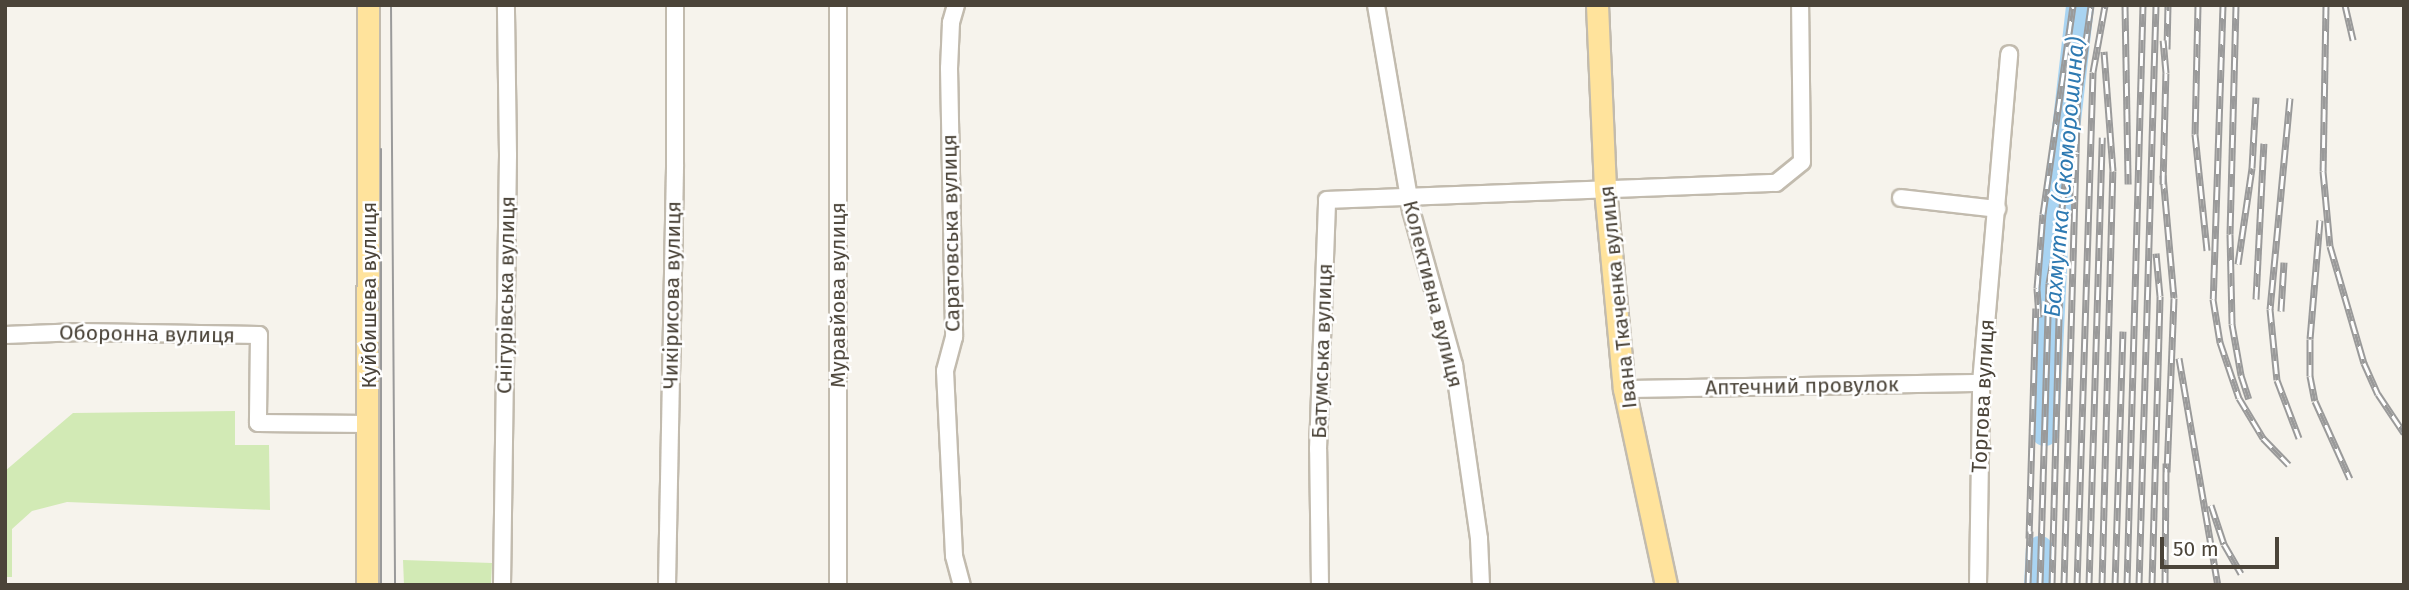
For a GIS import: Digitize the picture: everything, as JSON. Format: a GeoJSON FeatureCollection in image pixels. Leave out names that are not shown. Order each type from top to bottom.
{"type":"FeatureCollection","features":[{"type":"Feature","properties":{"kind":"main road","name":"Куйбишева вулиця"},"geometry":{"type":"LineString","coordinates":[[367,585],[368,5]]}},
{"type":"Feature","properties":{"kind":"main road","name":"Івана Ткаченка вулиця"},"geometry":{"type":"LineString","coordinates":[[1597,5],[1605,189],[1624,389],[1666,585]]}},
{"type":"Feature","properties":{"kind":"street","name":"Снігурівська вулиця"},"geometry":{"type":"LineString","coordinates":[[502,585],[508,155],[506,5]]}},
{"type":"Feature","properties":{"kind":"street","name":"Чикірисова вулиця"},"geometry":{"type":"LineString","coordinates":[[667,585],[675,164],[675,5]]}},
{"type":"Feature","properties":{"kind":"street","name":"Муравйова вулиця"},"geometry":{"type":"LineString","coordinates":[[838,5],[838,585]]}},
{"type":"Feature","properties":{"kind":"street","name":"Саратовська вулиця"},"geometry":{"type":"LineString","coordinates":[[956,5],[951,23],[949,68],[954,337],[945,372],[954,556],[962,585]]}},
{"type":"Feature","properties":{"kind":"street","name":"Колективна вулиця"},"geometry":{"type":"LineString","coordinates":[[1376,5],[1409,197],[1454,365],[1479,539],[1481,585]]}},
{"type":"Feature","properties":{"kind":"street"},"geometry":{"type":"LineString","coordinates":[[1409,197],[1776,183],[1802,162],[1800,5]]}},
{"type":"Feature","properties":{"kind":"street","name":"Торгова вулиця"},"geometry":{"type":"LineString","coordinates":[[1978,585],[1981,383],[2009,54]]}},
{"type":"Feature","properties":{"kind":"street","name":"Батумська вулиця"},"geometry":{"type":"LineString","coordinates":[[1320,585],[1318,449],[1326,200],[1409,197]]}},
{"type":"Feature","properties":{"kind":"street"},"geometry":{"type":"LineString","coordinates":[[1901,198],[1997,209]]}},
{"type":"Feature","properties":{"kind":"street","name":"Оборонна вулиця"},"geometry":{"type":"LineString","coordinates":[[5,335],[81,332],[259,335],[258,423],[368,424]]}},
{"type":"Feature","properties":{"kind":"street","name":"Аптечний провулок"},"geometry":{"type":"LineString","coordinates":[[1624,389],[1981,383]]}},
{"type":"Feature","properties":{"kind":"green space"},"geometry":{"type":"Polygon","coordinates":[[[235,411],[235,445],[269,445],[270,510],[67,502],[32,511],[12,529],[12,577],[5,577],[5,471],[73,413],[235,411]]]}},
{"type":"Feature","properties":{"kind":"green space"},"geometry":{"type":"Polygon","coordinates":[[[403,560],[492,563],[491,585],[404,585],[403,560]]]}},
{"type":"Feature","properties":{"kind":"waterway","name":"Бахмутка (Скоморошина)"},"geometry":{"type":"LineString","coordinates":[[2045,432],[2055,226],[2080,5]]}},
{"type":"Feature","properties":{"kind":"waterway","name":"Бахмутка (Скоморошина)"},"geometry":{"type":"LineString","coordinates":[[2038,585],[2040,550]]}},
{"type":"Feature","properties":{"kind":"tram line"},"geometry":{"type":"LineString","coordinates":[[391,5],[395,585]]}},
{"type":"Feature","properties":{"kind":"tram line"},"geometry":{"type":"LineString","coordinates":[[381,149],[381,585]]}},
{"type":"Feature","properties":{"kind":"railway"},"geometry":{"type":"LineString","coordinates":[[2039,317],[2037,288],[2043,214],[2073,5]]}},
{"type":"Feature","properties":{"kind":"railway"},"geometry":{"type":"LineString","coordinates":[[2064,585],[2078,98],[2091,5]]}},
{"type":"Feature","properties":{"kind":"railway"},"geometry":{"type":"LineString","coordinates":[[2077,585],[2093,72],[2105,5]]}},
{"type":"Feature","properties":{"kind":"railway"},"geometry":{"type":"LineString","coordinates":[[2125,5],[2128,184]]}},
{"type":"Feature","properties":{"kind":"railway"},"geometry":{"type":"LineString","coordinates":[[2127,585],[2143,5]]}},
{"type":"Feature","properties":{"kind":"railway"},"geometry":{"type":"LineString","coordinates":[[2139,585],[2156,5]]}},
{"type":"Feature","properties":{"kind":"railway"},"geometry":{"type":"LineString","coordinates":[[2167,49],[2168,5]]}},
{"type":"Feature","properties":{"kind":"railway"},"geometry":{"type":"LineString","coordinates":[[2198,5],[2195,134],[2207,250]]}},
{"type":"Feature","properties":{"kind":"railway"},"geometry":{"type":"LineString","coordinates":[[2223,5],[2213,299],[2220,342],[2239,398],[2263,438],[2289,465]]}},
{"type":"Feature","properties":{"kind":"railway"},"geometry":{"type":"LineString","coordinates":[[2236,5],[2230,234],[2232,324],[2241,375],[2249,399]]}},
{"type":"Feature","properties":{"kind":"railway"},"geometry":{"type":"LineString","coordinates":[[2326,5],[2323,171],[2330,246],[2364,363],[2378,394],[2404,433]]}},
{"type":"Feature","properties":{"kind":"railway"},"geometry":{"type":"LineString","coordinates":[[2345,5],[2353,40]]}},
{"type":"Feature","properties":{"kind":"railway"},"geometry":{"type":"LineString","coordinates":[[2163,40],[2166,73],[2163,184]]}},
{"type":"Feature","properties":{"kind":"railway"},"geometry":{"type":"LineString","coordinates":[[2102,585],[2113,171],[2104,51]]}},
{"type":"Feature","properties":{"kind":"railway"},"geometry":{"type":"LineString","coordinates":[[2238,264],[2252,168],[2256,97]]}},
{"type":"Feature","properties":{"kind":"railway"},"geometry":{"type":"LineString","coordinates":[[2290,98],[2270,309],[2277,380],[2299,438]]}},
{"type":"Feature","properties":{"kind":"railway"},"geometry":{"type":"LineString","coordinates":[[2089,585],[2102,137]]}},
{"type":"Feature","properties":{"kind":"railway"},"geometry":{"type":"LineString","coordinates":[[2256,299],[2264,143]]}},
{"type":"Feature","properties":{"kind":"railway"},"geometry":{"type":"LineString","coordinates":[[2052,585],[2062,208],[2068,160]]}},
{"type":"Feature","properties":{"kind":"railway"},"geometry":{"type":"LineString","coordinates":[[2163,175],[2174,298],[2167,472]]}},
{"type":"Feature","properties":{"kind":"railway"},"geometry":{"type":"LineString","coordinates":[[2320,220],[2310,339],[2310,376],[2315,401],[2350,479]]}},
{"type":"Feature","properties":{"kind":"railway"},"geometry":{"type":"LineString","coordinates":[[2152,585],[2160,296],[2156,253]]}},
{"type":"Feature","properties":{"kind":"railway"},"geometry":{"type":"LineString","coordinates":[[2040,585],[2049,283],[2053,260]]}},
{"type":"Feature","properties":{"kind":"railway"},"geometry":{"type":"LineString","coordinates":[[2281,311],[2284,262]]}},
{"type":"Feature","properties":{"kind":"railway"},"geometry":{"type":"LineString","coordinates":[[2029,538],[2036,308]]}},
{"type":"Feature","properties":{"kind":"railway"},"geometry":{"type":"LineString","coordinates":[[2115,585],[2123,331]]}},
{"type":"Feature","properties":{"kind":"railway"},"geometry":{"type":"LineString","coordinates":[[2179,358],[2218,585]]}},
{"type":"Feature","properties":{"kind":"railway"},"geometry":{"type":"LineString","coordinates":[[2165,585],[2166,463]]}},
{"type":"Feature","properties":{"kind":"railway"},"geometry":{"type":"LineString","coordinates":[[2211,505],[2224,544],[2241,573]]}},
{"type":"Feature","properties":{"kind":"railway"},"geometry":{"type":"LineString","coordinates":[[2028,585],[2030,531]]}}]}
